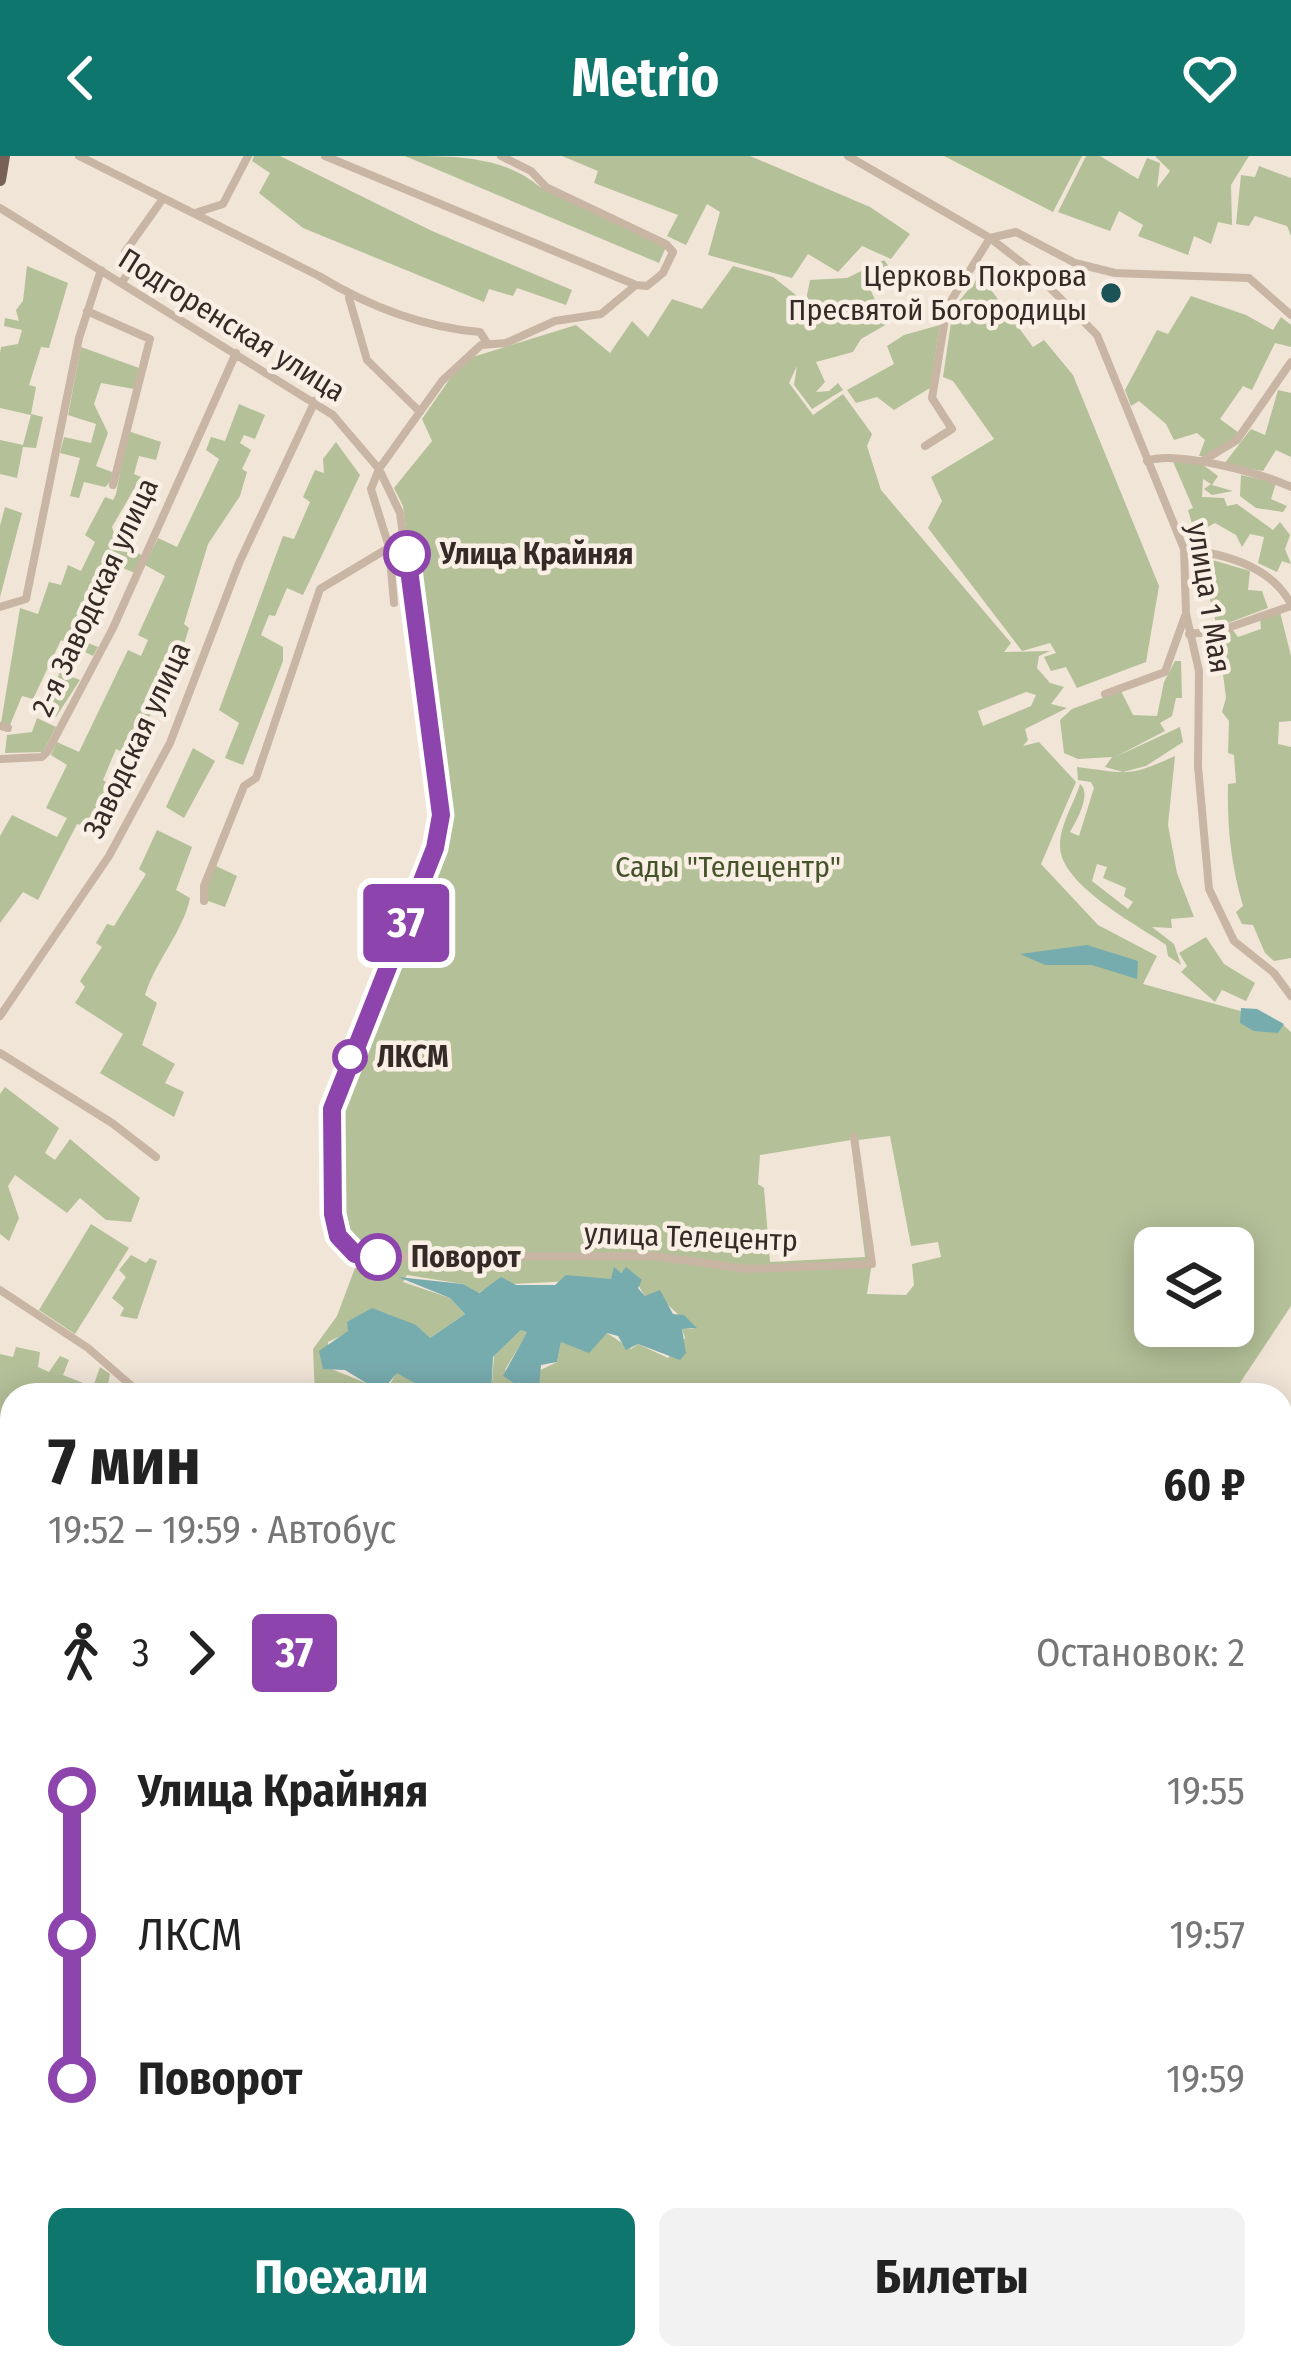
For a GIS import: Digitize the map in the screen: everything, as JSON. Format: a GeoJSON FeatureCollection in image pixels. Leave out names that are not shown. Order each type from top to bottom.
{"type":"FeatureCollection","features":[{"type":"Feature","properties":{"kind":"main road"},"geometry":{"type":"LineString","coordinates":[[0,180],[4,156]]}},
{"type":"Feature","properties":{"kind":"street"},"geometry":{"type":"LineString","coordinates":[[79,156],[319,276],[349,297],[454,330],[480,332],[487,343]]}},
{"type":"Feature","properties":{"kind":"street"},"geometry":{"type":"LineString","coordinates":[[221,231],[223,203],[248,156]]}},
{"type":"Feature","properties":{"kind":"street"},"geometry":{"type":"LineString","coordinates":[[325,156],[636,285],[647,286],[663,273],[671,247],[546,187],[531,171],[501,156]]}},
{"type":"Feature","properties":{"kind":"street"},"geometry":{"type":"LineString","coordinates":[[848,156],[990,238],[1016,232],[1075,263],[1115,273],[1249,278],[1291,315]]}},
{"type":"Feature","properties":{"kind":"street"},"geometry":{"type":"LineString","coordinates":[[122,283],[129,272],[124,252],[162,200]]}},
{"type":"Feature","properties":{"kind":"street"},"geometry":{"type":"LineString","coordinates":[[194,213],[223,203]]}},
{"type":"Feature","properties":{"kind":"street","name":"Подгоренская улица"},"geometry":{"type":"LineString","coordinates":[[0,208],[315,401],[346,428],[379,470],[400,513],[440,826],[332,1109],[331,1193],[338,1236],[355,1254],[381,1257]]}},
{"type":"Feature","properties":{"kind":"street"},"geometry":{"type":"LineString","coordinates":[[925,446],[952,429],[932,398],[947,308],[990,238]]}},
{"type":"Feature","properties":{"kind":"street","name":"улица 1 Мая"},"geometry":{"type":"LineString","coordinates":[[990,238],[1035,273],[1096,335],[1184,549],[1186,614],[1199,671],[1198,766],[1209,889],[1234,940],[1274,973],[1291,996]]}},
{"type":"Feature","properties":{"kind":"street"},"geometry":{"type":"LineString","coordinates":[[0,607],[26,599],[87,311],[101,269]]}},
{"type":"Feature","properties":{"kind":"street"},"geometry":{"type":"LineString","coordinates":[[394,603],[389,547],[371,489],[420,412],[467,353],[487,343],[506,344],[555,321],[601,314],[636,285]]}},
{"type":"Feature","properties":{"kind":"street"},"geometry":{"type":"LineString","coordinates":[[349,297],[367,360],[420,412]]}},
{"type":"Feature","properties":{"kind":"street","name":"2-я Заводская улица"},"geometry":{"type":"LineString","coordinates":[[87,311],[150,339],[112,485]]}},
{"type":"Feature","properties":{"kind":"street","name":"2-я Заводская улица"},"geometry":{"type":"LineString","coordinates":[[0,759],[42,757],[48,751],[113,628],[236,353]]}},
{"type":"Feature","properties":{"kind":"street"},"geometry":{"type":"LineString","coordinates":[[1204,460],[1237,440],[1291,362]]}},
{"type":"Feature","properties":{"kind":"street","name":"Заводская улица"},"geometry":{"type":"LineString","coordinates":[[0,1016],[91,885],[157,768],[191,695],[239,563],[315,401]]}},
{"type":"Feature","properties":{"kind":"street"},"geometry":{"type":"LineString","coordinates":[[1147,461],[1176,454],[1291,487]]}},
{"type":"Feature","properties":{"kind":"street"},"geometry":{"type":"LineString","coordinates":[[204,901],[204,886],[244,786],[256,776],[320,589],[405,538]]}},
{"type":"Feature","properties":{"kind":"street"},"geometry":{"type":"LineString","coordinates":[[1184,549],[1245,564],[1264,573],[1290,598],[1219,631],[1190,634]]}},
{"type":"Feature","properties":{"kind":"street"},"geometry":{"type":"LineString","coordinates":[[1105,694],[1165,672],[1186,614]]}},
{"type":"Feature","properties":{"kind":"street"},"geometry":{"type":"LineString","coordinates":[[0,1053],[85,1105],[156,1157]]}},
{"type":"Feature","properties":{"kind":"street","name":"улица Телецентр"},"geometry":{"type":"LineString","coordinates":[[381,1257],[654,1256],[748,1269],[872,1264],[854,1137]]}},
{"type":"Feature","properties":{"kind":"street"},"geometry":{"type":"LineString","coordinates":[[0,1290],[88,1348],[128,1383]]}},
{"type":"Feature","properties":{"kind":"green space"},"geometry":{"type":"Polygon","coordinates":[[[254,156],[280,156],[432,231],[572,290],[566,305],[517,288],[513,296],[489,289],[484,302],[303,228],[259,193],[270,173],[252,161],[254,156]]]}},
{"type":"Feature","properties":{"kind":"green space"},"geometry":{"type":"Polygon","coordinates":[[[405,156],[460,158],[511,169],[666,247],[659,263],[405,156]]]}},
{"type":"Feature","properties":{"kind":"green space"},"geometry":{"type":"Polygon","coordinates":[[[562,156],[750,156],[870,207],[910,234],[891,259],[862,246],[838,272],[808,254],[792,278],[708,255],[720,212],[707,204],[686,245],[667,236],[678,215],[594,183],[598,171],[562,156]]]}},
{"type":"Feature","properties":{"kind":"green space"},"geometry":{"type":"Polygon","coordinates":[[[944,156],[1082,156],[1053,212],[944,156]]]}},
{"type":"Feature","properties":{"kind":"green space"},"geometry":{"type":"Polygon","coordinates":[[[1086,156],[1100,156],[1138,179],[1147,158],[1160,163],[1157,188],[1170,171],[1155,156],[1249,156],[1231,185],[1232,225],[1218,222],[1211,244],[1194,236],[1188,255],[1138,236],[1143,225],[1119,211],[1110,231],[1058,212],[1086,156]]]}},
{"type":"Feature","properties":{"kind":"green space"},"geometry":{"type":"Polygon","coordinates":[[[1259,166],[1291,178],[1291,236],[1287,226],[1255,216],[1249,226],[1236,224],[1241,175],[1255,177],[1259,166]]]}},
{"type":"Feature","properties":{"kind":"green space","name":"Сады \"Телецентр\""},"geometry":{"type":"Polygon","coordinates":[[[884,260],[891,269],[869,287],[882,314],[894,320],[861,339],[853,352],[816,362],[825,382],[816,392],[829,391],[838,383],[843,390],[812,409],[794,385],[797,366],[789,383],[813,415],[843,394],[872,434],[867,446],[881,490],[1011,643],[1004,652],[1050,651],[1039,656],[1037,668],[1050,683],[1064,687],[1051,704],[1067,708],[1025,729],[1028,740],[1023,746],[1039,742],[1076,782],[1041,864],[1098,925],[1157,956],[1143,984],[1280,1022],[1291,1032],[1291,1306],[1240,1383],[492,1383],[494,1356],[521,1330],[528,1331],[505,1370],[516,1382],[557,1362],[561,1342],[598,1340],[607,1333],[631,1349],[638,1344],[668,1358],[685,1338],[682,1329],[694,1329],[668,1305],[645,1296],[627,1268],[612,1279],[491,1285],[478,1293],[463,1284],[407,1275],[403,1282],[450,1298],[465,1314],[430,1338],[388,1314],[328,1342],[329,1368],[366,1383],[314,1383],[313,1349],[337,1316],[361,1252],[340,1227],[340,1101],[437,857],[444,816],[403,506],[394,488],[432,441],[422,419],[463,360],[576,325],[610,353],[632,321],[648,337],[672,299],[702,309],[733,266],[773,277],[814,309],[812,316],[817,308],[806,300],[810,280],[847,278],[884,260]],[[1026,692],[978,711],[983,726],[1031,706],[1036,695],[1026,692]],[[890,1136],[858,1140],[873,1256],[867,1294],[906,1295],[914,1285],[912,1264],[941,1257],[938,1242],[911,1246],[890,1136]],[[851,1140],[760,1155],[758,1184],[764,1188],[770,1262],[865,1257],[851,1140]]]}},
{"type":"Feature","properties":{"kind":"green space"},"geometry":{"type":"Polygon","coordinates":[[[27,266],[68,283],[49,348],[41,347],[29,385],[36,387],[31,414],[43,417],[36,448],[23,447],[17,478],[0,474],[0,440],[23,445],[31,415],[0,408],[0,353],[1,347],[18,344],[22,330],[4,326],[5,318],[19,321],[16,310],[23,301],[27,266]]]}},
{"type":"Feature","properties":{"kind":"green space"},"geometry":{"type":"Polygon","coordinates":[[[980,275],[1033,347],[1044,340],[1073,375],[1159,586],[1146,662],[1077,688],[1066,667],[1051,671],[1044,657],[1056,653],[1050,643],[1022,651],[928,528],[942,501],[931,477],[994,439],[953,381],[943,377],[953,309],[980,275]]]}},
{"type":"Feature","properties":{"kind":"green space"},"geometry":{"type":"Polygon","coordinates":[[[1191,296],[1273,330],[1281,317],[1291,325],[1291,347],[1275,343],[1252,390],[1243,386],[1220,419],[1239,433],[1213,457],[1199,456],[1205,440],[1197,433],[1174,440],[1166,424],[1139,401],[1131,406],[1125,390],[1157,330],[1168,334],[1191,296]]]}},
{"type":"Feature","properties":{"kind":"green space"},"geometry":{"type":"Polygon","coordinates":[[[940,325],[930,388],[894,410],[877,397],[856,403],[847,390],[894,364],[887,346],[904,335],[940,325]]]}},
{"type":"Feature","properties":{"kind":"green space"},"geometry":{"type":"Polygon","coordinates":[[[81,347],[139,368],[134,389],[101,383],[94,404],[108,433],[96,466],[112,472],[111,481],[105,487],[84,482],[79,498],[70,496],[80,458],[60,453],[64,437],[91,443],[96,424],[68,415],[81,347]]]}},
{"type":"Feature","properties":{"kind":"green space"},"geometry":{"type":"Polygon","coordinates":[[[1278,390],[1291,393],[1291,457],[1276,450],[1263,471],[1224,464],[1251,429],[1265,435],[1278,390]]]}},
{"type":"Feature","properties":{"kind":"green space"},"geometry":{"type":"Polygon","coordinates":[[[239,404],[265,415],[255,439],[244,435],[240,443],[251,450],[242,469],[247,472],[240,496],[208,544],[184,624],[189,628],[182,651],[171,648],[141,708],[151,714],[132,756],[116,749],[103,780],[109,784],[86,826],[77,824],[38,900],[23,892],[0,923],[0,836],[12,815],[57,837],[67,818],[46,808],[67,765],[51,755],[57,742],[79,752],[128,650],[141,656],[148,640],[138,635],[165,576],[145,565],[158,538],[177,547],[219,459],[206,450],[211,437],[225,441],[239,404]]]}},
{"type":"Feature","properties":{"kind":"green space"},"geometry":{"type":"Polygon","coordinates":[[[128,431],[161,442],[156,460],[139,456],[134,474],[141,477],[112,527],[117,542],[143,556],[135,573],[108,562],[70,636],[98,647],[93,656],[61,640],[33,699],[22,696],[10,725],[1,723],[20,608],[38,614],[49,582],[61,585],[68,565],[81,571],[95,542],[85,535],[105,497],[113,500],[116,494],[128,431]]]}},
{"type":"Feature","properties":{"kind":"green space"},"geometry":{"type":"Polygon","coordinates":[[[336,442],[360,475],[303,595],[287,588],[275,616],[269,615],[261,635],[283,647],[283,661],[243,765],[225,758],[239,723],[219,710],[283,536],[294,539],[310,502],[303,497],[315,470],[324,473],[323,459],[336,442]]]}},
{"type":"Feature","properties":{"kind":"green space"},"geometry":{"type":"Polygon","coordinates":[[[1171,457],[1199,462],[1218,476],[1212,485],[1233,491],[1212,495],[1204,489],[1211,484],[1203,479],[1202,497],[1224,498],[1227,506],[1237,504],[1273,530],[1280,522],[1290,535],[1285,549],[1291,564],[1282,561],[1277,572],[1258,563],[1264,537],[1250,534],[1242,547],[1236,535],[1215,523],[1195,534],[1188,510],[1193,508],[1171,457]]]}},
{"type":"Feature","properties":{"kind":"green space"},"geometry":{"type":"Polygon","coordinates":[[[1241,475],[1276,483],[1271,499],[1287,506],[1283,512],[1256,508],[1240,496],[1241,475]]]}},
{"type":"Feature","properties":{"kind":"green space"},"geometry":{"type":"Polygon","coordinates":[[[5,507],[22,513],[0,597],[0,526],[5,507]]]}},
{"type":"Feature","properties":{"kind":"green space"},"geometry":{"type":"Polygon","coordinates":[[[1209,559],[1250,571],[1248,590],[1262,591],[1268,608],[1217,627],[1206,584],[1209,559]]]}},
{"type":"Feature","properties":{"kind":"green space"},"geometry":{"type":"Polygon","coordinates":[[[1280,612],[1291,656],[1291,721],[1279,722],[1278,744],[1291,747],[1291,958],[1274,961],[1265,953],[1253,925],[1242,924],[1236,912],[1243,906],[1229,831],[1228,784],[1236,783],[1234,755],[1228,753],[1229,721],[1222,712],[1226,698],[1218,633],[1232,629],[1238,637],[1261,629],[1260,618],[1280,612]]]}},
{"type":"Feature","properties":{"kind":"green space"},"geometry":{"type":"Polygon","coordinates":[[[1175,661],[1181,661],[1182,698],[1176,698],[1172,716],[1160,723],[1165,731],[1115,757],[1180,727],[1183,742],[1146,766],[1123,772],[1105,767],[1112,757],[1078,759],[1064,753],[1060,720],[1072,709],[1121,691],[1133,715],[1157,716],[1164,682],[1175,661]]]}},
{"type":"Feature","properties":{"kind":"green space"},"geometry":{"type":"Polygon","coordinates":[[[60,672],[80,680],[56,717],[42,713],[60,672]]]}},
{"type":"Feature","properties":{"kind":"green space"},"geometry":{"type":"Polygon","coordinates":[[[37,718],[56,727],[43,752],[5,753],[7,735],[32,732],[37,718]]]}},
{"type":"Feature","properties":{"kind":"green space"},"geometry":{"type":"Polygon","coordinates":[[[193,748],[215,761],[184,818],[166,807],[193,748]]]}},
{"type":"Feature","properties":{"kind":"green space"},"geometry":{"type":"Polygon","coordinates":[[[1175,756],[1168,825],[1177,873],[1194,917],[1171,919],[1172,928],[1152,927],[1174,944],[1181,965],[1168,956],[1166,945],[1086,889],[1063,861],[1060,846],[1080,784],[1084,800],[1070,832],[1079,836],[1094,788],[1091,782],[1078,780],[1077,767],[1127,772],[1175,756]],[[1097,864],[1092,881],[1128,909],[1133,902],[1124,896],[1126,888],[1103,878],[1107,867],[1097,864]]]}},
{"type":"Feature","properties":{"kind":"green space"},"geometry":{"type":"Polygon","coordinates":[[[157,830],[192,847],[176,890],[190,898],[187,910],[145,995],[157,1003],[142,1045],[175,1064],[165,1083],[184,1092],[174,1117],[100,1073],[123,1034],[75,1003],[85,987],[80,981],[102,947],[96,943],[107,924],[114,926],[146,874],[139,869],[157,830]]]}},
{"type":"Feature","properties":{"kind":"green space"},"geometry":{"type":"Polygon","coordinates":[[[216,866],[237,876],[225,907],[208,901],[207,886],[216,866]]]}},
{"type":"Feature","properties":{"kind":"green space"},"geometry":{"type":"Polygon","coordinates":[[[1206,937],[1224,964],[1255,983],[1246,1001],[1222,990],[1215,1002],[1181,972],[1187,966],[1179,953],[1206,937]]]}},
{"type":"Feature","properties":{"kind":"green space"},"geometry":{"type":"Polygon","coordinates":[[[5,1087],[59,1128],[45,1153],[55,1160],[70,1139],[140,1198],[131,1222],[106,1220],[80,1198],[67,1213],[15,1175],[8,1186],[19,1218],[9,1241],[0,1234],[0,1094],[5,1087]]]}},
{"type":"Feature","properties":{"kind":"green space"},"geometry":{"type":"Polygon","coordinates":[[[91,1224],[129,1248],[75,1334],[39,1310],[91,1224]]]}},
{"type":"Feature","properties":{"kind":"green space"},"geometry":{"type":"Polygon","coordinates":[[[131,1255],[146,1263],[150,1258],[157,1261],[137,1319],[120,1316],[124,1308],[112,1298],[126,1277],[119,1270],[131,1255]]]}},
{"type":"Feature","properties":{"kind":"green space"},"geometry":{"type":"Polygon","coordinates":[[[16,1347],[40,1352],[38,1367],[49,1372],[60,1356],[69,1360],[63,1375],[83,1383],[0,1383],[0,1354],[13,1357],[16,1347]]]}},
{"type":"Feature","properties":{"kind":"green space"},"geometry":{"type":"Polygon","coordinates":[[[100,1367],[110,1374],[108,1383],[94,1383],[100,1367]]]}},
{"type":"Feature","properties":{"kind":"green space","name":"Сады \"Телецентр\""},"geometry":{"type":"Polygon","coordinates":[[[397,1372],[415,1383],[391,1383],[397,1372]]]}},
{"type":"Feature","properties":{"kind":"water"},"geometry":{"type":"Polygon","coordinates":[[[1087,945],[1138,961],[1137,979],[1092,965],[1045,965],[1020,954],[1087,945]]]}},
{"type":"Feature","properties":{"kind":"water"},"geometry":{"type":"Polygon","coordinates":[[[1241,1008],[1257,1009],[1284,1024],[1278,1033],[1254,1031],[1240,1023],[1241,1008]]]}},
{"type":"Feature","properties":{"kind":"water"},"geometry":{"type":"Polygon","coordinates":[[[614,1267],[621,1273],[626,1267],[642,1280],[638,1288],[645,1296],[660,1290],[673,1314],[684,1315],[697,1328],[682,1329],[686,1353],[680,1360],[638,1344],[626,1350],[618,1336],[607,1333],[589,1353],[561,1342],[557,1362],[541,1365],[539,1383],[514,1383],[503,1376],[527,1332],[521,1330],[493,1357],[492,1383],[414,1383],[397,1373],[389,1383],[366,1383],[345,1370],[323,1369],[319,1351],[348,1331],[347,1322],[372,1308],[416,1325],[430,1338],[465,1314],[450,1298],[398,1277],[463,1284],[479,1293],[501,1277],[516,1285],[555,1285],[566,1275],[611,1279],[614,1267]]]}},
{"type":"Feature","properties":{"kind":"bus line","name":"37"},"geometry":{"type":"LineString","coordinates":[[378,1257],[355,1254],[343,1244],[336,1228],[331,1193],[332,1109],[427,871],[440,826],[407,554]]}},
{"type":"Feature","properties":{"kind":"place","name":"Церковь Покрова Пресвятой Богородицы"},"geometry":{"type":"Point","coordinates":[1111,293]}},
{"type":"Feature","properties":{"kind":"place","name":"Улица Крайняя"},"geometry":{"type":"Point","coordinates":[407,554]}},
{"type":"Feature","properties":{"kind":"place","name":"ЛКСМ"},"geometry":{"type":"Point","coordinates":[350,1057]}},
{"type":"Feature","properties":{"kind":"place","name":"Поворот"},"geometry":{"type":"Point","coordinates":[378,1257]}}]}
